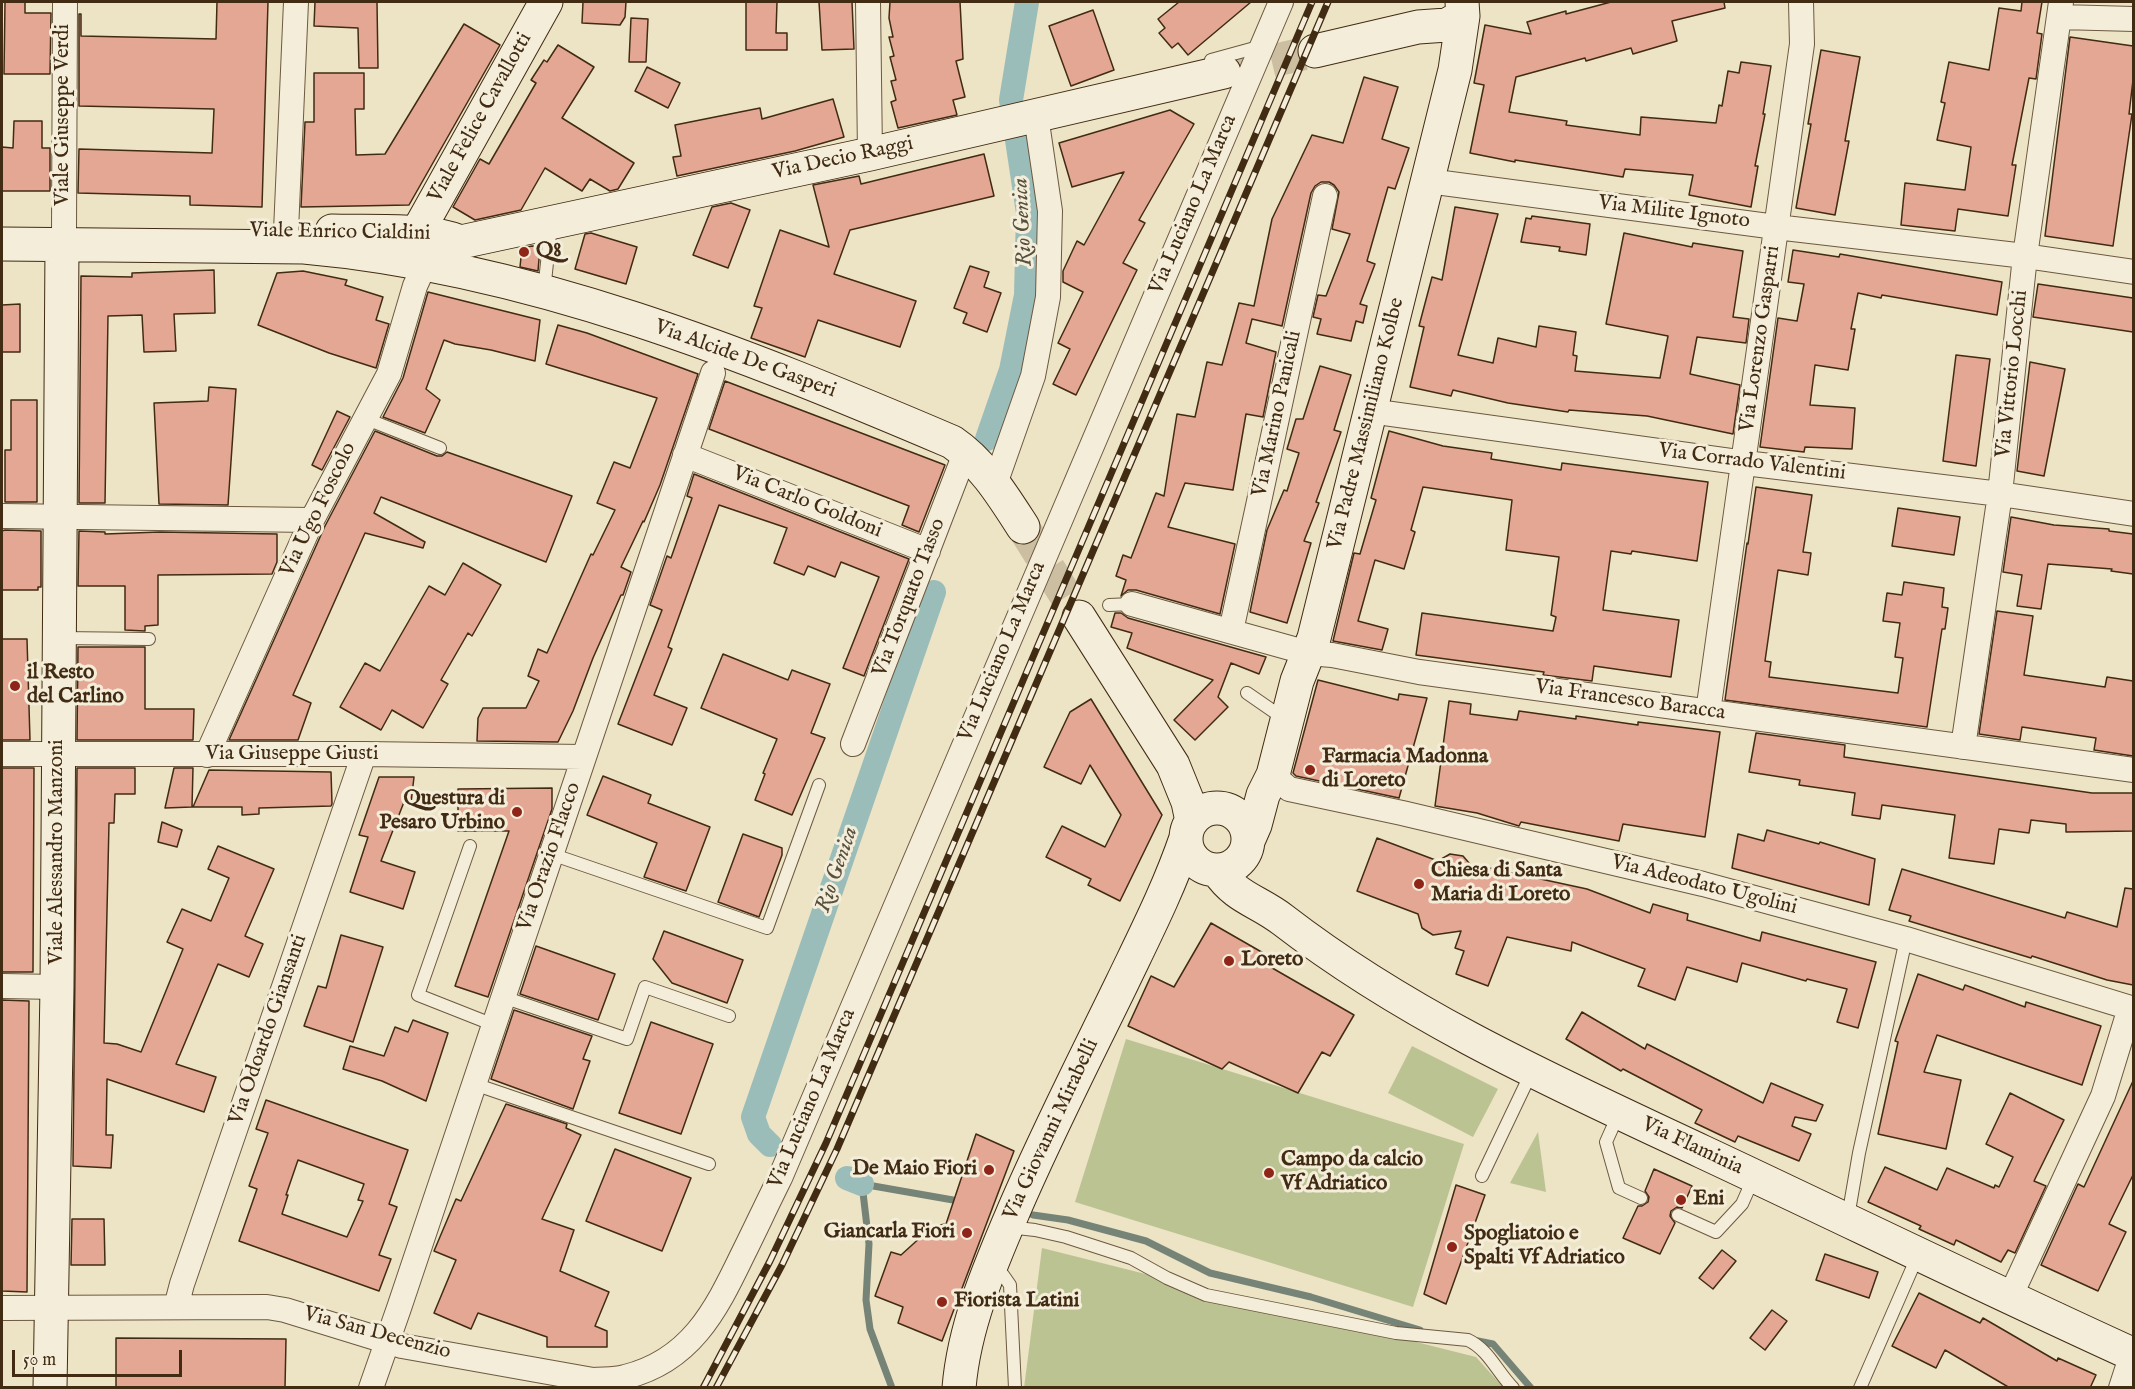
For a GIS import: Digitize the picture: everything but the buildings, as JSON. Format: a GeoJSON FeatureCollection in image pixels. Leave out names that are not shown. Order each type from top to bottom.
{"type":"FeatureCollection","features":[{"type":"Feature","properties":{"kind":"street","name":"Viale Giuseppe Verdi"},"geometry":{"type":"LineString","coordinates":[[63,237],[65,2]]}},
{"type":"Feature","properties":{"kind":"street"},"geometry":{"type":"LineString","coordinates":[[286,231],[296,2]]}},
{"type":"Feature","properties":{"kind":"street","name":"Viale Felice Cavallotti"},"geometry":{"type":"LineString","coordinates":[[421,249],[546,2]]}},
{"type":"Feature","properties":{"kind":"street"},"geometry":{"type":"LineString","coordinates":[[868,2],[870,154]]}},
{"type":"Feature","properties":{"kind":"street","name":"Via Luciano La Marca"},"geometry":{"type":"LineString","coordinates":[[721,1301],[780,1178],[1281,2]]}},
{"type":"Feature","properties":{"kind":"street","name":"Via Lorenzo Gasparri"},"geometry":{"type":"LineString","coordinates":[[1708,711],[1745,463],[1802,44],[1801,2]]}},
{"type":"Feature","properties":{"kind":"street"},"geometry":{"type":"LineString","coordinates":[[1315,51],[1419,27],[1447,25],[1469,6]]}},
{"type":"Feature","properties":{"kind":"street","name":"Via Padre Massimiliano Kolbe"},"geometry":{"type":"LineString","coordinates":[[1247,846],[1263,795],[1273,776],[1297,681],[1314,638],[1428,181],[1469,6]]}},
{"type":"Feature","properties":{"kind":"street"},"geometry":{"type":"LineString","coordinates":[[2061,9],[2133,19]]}},
{"type":"Feature","properties":{"kind":"street","name":"Via Vittorio Locchi"},"geometry":{"type":"LineString","coordinates":[[1963,747],[2000,494],[2025,256],[2061,9]]}},
{"type":"Feature","properties":{"kind":"street","name":"Via Decio Raggi"},"geometry":{"type":"LineString","coordinates":[[461,242],[992,126],[1210,68]]}},
{"type":"Feature","properties":{"kind":"street"},"geometry":{"type":"LineString","coordinates":[[995,484],[1033,376],[1048,297],[1050,211],[1038,115]]}},
{"type":"Feature","properties":{"kind":"street","name":"Via Milite Ignoto"},"geometry":{"type":"LineString","coordinates":[[1428,181],[1776,227],[2025,256],[2133,272]]}},
{"type":"Feature","properties":{"kind":"street","name":"Via Marino Panicali"},"geometry":{"type":"LineString","coordinates":[[1231,631],[1325,196]]}},
{"type":"Feature","properties":{"kind":"street","name":"Viale Enrico Cialdini"},"geometry":{"type":"LineString","coordinates":[[2,229],[63,237],[349,251],[394,247],[407,243],[421,249]]}},
{"type":"Feature","properties":{"kind":"street","name":"Viale Enrico Cialdini"},"geometry":{"type":"LineString","coordinates":[[2,244],[63,237],[286,231],[421,249],[440,236],[461,242]]}},
{"type":"Feature","properties":{"kind":"street","name":"Viale Alessandro Manzoni"},"geometry":{"type":"LineString","coordinates":[[50,1388],[57,987],[63,237]]}},
{"type":"Feature","properties":{"kind":"street","name":"Via Alcide De Gasperi"},"geometry":{"type":"LineString","coordinates":[[421,249],[490,277],[596,307],[727,352],[852,399],[952,441],[966,451],[995,484],[1023,527]]}},
{"type":"Feature","properties":{"kind":"street","name":"Via Ugo Foscolo"},"geometry":{"type":"LineString","coordinates":[[207,755],[312,520],[389,374],[415,286],[421,249]]}},
{"type":"Feature","properties":{"kind":"street","name":"Via Orazio Flacco"},"geometry":{"type":"LineString","coordinates":[[371,1388],[713,372]]}},
{"type":"Feature","properties":{"kind":"street","name":"Via Corrado Valentini"},"geometry":{"type":"LineString","coordinates":[[1370,411],[1745,463],[2000,494],[2133,514]]}},
{"type":"Feature","properties":{"kind":"street","name":"Via Torquato Tasso"},"geometry":{"type":"LineString","coordinates":[[853,744],[966,451]]}},
{"type":"Feature","properties":{"kind":"street","name":"Via Carlo Goldoni"},"geometry":{"type":"LineString","coordinates":[[685,455],[928,551]]}},
{"type":"Feature","properties":{"kind":"street"},"geometry":{"type":"LineString","coordinates":[[2,516],[312,520]]}},
{"type":"Feature","properties":{"kind":"street","name":"Via Francesco Baracca"},"geometry":{"type":"LineString","coordinates":[[1121,604],[1308,653],[1332,655],[1419,672],[2133,770]]}},
{"type":"Feature","properties":{"kind":"street"},"geometry":{"type":"LineString","coordinates":[[1079,616],[1173,765],[1188,802],[1187,849],[1201,866],[1214,870]]}},
{"type":"Feature","properties":{"kind":"street","name":"Via Giuseppe Giusti"},"geometry":{"type":"LineString","coordinates":[[2,754],[364,754],[584,757]]}},
{"type":"Feature","properties":{"kind":"street","name":"Via Odoardo Giansanti"},"geometry":{"type":"LineString","coordinates":[[176,1307],[364,754]]}},
{"type":"Feature","properties":{"kind":"street","name":"Via Adeodato Ugolini"},"geometry":{"type":"LineString","coordinates":[[1273,776],[1289,789],[1402,813],[1703,884],[1906,939],[2132,1008]]}},
{"type":"Feature","properties":{"kind":"street"},"geometry":{"type":"LineString","coordinates":[[1189,829],[1199,813],[1208,809],[1228,810],[1237,815],[1244,822],[1247,846],[1268,908]]}},
{"type":"Feature","properties":{"kind":"street","name":"Via Giovanni Mirabelli"},"geometry":{"type":"LineString","coordinates":[[959,1388],[961,1367],[973,1315],[1007,1227],[1050,1132],[1171,882],[1189,829]]}},
{"type":"Feature","properties":{"kind":"street"},"geometry":{"type":"LineString","coordinates":[[1171,882],[1189,875],[1234,865],[1247,846]]}},
{"type":"Feature","properties":{"kind":"street","name":"Via Flaminia"},"geometry":{"type":"LineString","coordinates":[[1214,870],[1233,890],[1268,908],[1319,948],[1386,991],[1532,1071],[2133,1354]]}},
{"type":"Feature","properties":{"kind":"street"},"geometry":{"type":"LineString","coordinates":[[2,986],[57,987]]}},
{"type":"Feature","properties":{"kind":"street"},"geometry":{"type":"LineString","coordinates":[[2010,1297],[2103,1096],[2132,1008]]}},
{"type":"Feature","properties":{"kind":"street","name":"Via San Decenzio"},"geometry":{"type":"LineString","coordinates":[[2,1308],[267,1307],[285,1310],[402,1346],[592,1384],[623,1382],[686,1346],[707,1322],[721,1301]]}},
{"type":"Feature","properties":{"kind":"street"},"geometry":{"type":"LineString","coordinates":[[2121,1388],[2133,1354]]}},
{"type":"Feature","properties":{"kind":"lane"},"geometry":{"type":"LineString","coordinates":[[1210,68],[1262,46]]}},
{"type":"Feature","properties":{"kind":"lane"},"geometry":{"type":"LineString","coordinates":[[544,292],[551,224]]}},
{"type":"Feature","properties":{"kind":"lane"},"geometry":{"type":"LineString","coordinates":[[364,418],[440,448]]}},
{"type":"Feature","properties":{"kind":"lane"},"geometry":{"type":"LineString","coordinates":[[59,638],[149,639]]}},
{"type":"Feature","properties":{"kind":"lane"},"geometry":{"type":"LineString","coordinates":[[1247,693],[1287,720]]}},
{"type":"Feature","properties":{"kind":"lane"},"geometry":{"type":"LineString","coordinates":[[551,854],[767,928],[819,785]]}},
{"type":"Feature","properties":{"kind":"lane"},"geometry":{"type":"LineString","coordinates":[[470,846],[418,995],[494,1025]]}},
{"type":"Feature","properties":{"kind":"lane"},"geometry":{"type":"LineString","coordinates":[[1847,1220],[1859,1153],[1906,939]]}},
{"type":"Feature","properties":{"kind":"lane"},"geometry":{"type":"LineString","coordinates":[[503,997],[627,1039],[645,987],[729,1016]]}},
{"type":"Feature","properties":{"kind":"lane"},"geometry":{"type":"LineString","coordinates":[[1482,1176],[1532,1071]]}},
{"type":"Feature","properties":{"kind":"lane"},"geometry":{"type":"LineString","coordinates":[[474,1084],[709,1164]]}},
{"type":"Feature","properties":{"kind":"lane"},"geometry":{"type":"LineString","coordinates":[[1619,1112],[1606,1142],[1619,1188],[1641,1198]]}},
{"type":"Feature","properties":{"kind":"lane"},"geometry":{"type":"LineString","coordinates":[[1678,1215],[1716,1232],[1742,1204],[1755,1176]]}},
{"type":"Feature","properties":{"kind":"lane"},"geometry":{"type":"LineString","coordinates":[[1007,1227],[1066,1237],[1131,1258],[1167,1278],[1206,1295],[1396,1333],[1468,1340],[1477,1345],[1490,1358],[1513,1388]]}},
{"type":"Feature","properties":{"kind":"lane"},"geometry":{"type":"LineString","coordinates":[[1860,1388],[1919,1254]]}},
{"type":"Feature","properties":{"kind":"lane"},"geometry":{"type":"LineString","coordinates":[[991,1266],[1003,1275],[1010,1285],[1015,1388]]}},
{"type":"Feature","properties":{"kind":"green space","name":"Campo da calcio Vf Adriatico"},"geometry":{"type":"Polygon","coordinates":[[[1126,1039],[1464,1144],[1413,1307],[1075,1202],[1126,1039]]]}},
{"type":"Feature","properties":{"kind":"green space"},"geometry":{"type":"Polygon","coordinates":[[[1412,1046],[1498,1089],[1473,1137],[1388,1093],[1412,1046]]]}},
{"type":"Feature","properties":{"kind":"green space"},"geometry":{"type":"Polygon","coordinates":[[[1538,1132],[1546,1192],[1510,1183],[1538,1132]]]}},
{"type":"Feature","properties":{"kind":"green space"},"geometry":{"type":"Polygon","coordinates":[[[1042,1248],[1476,1357],[1503,1387],[1024,1388],[1042,1248]]]}},
{"type":"Feature","properties":{"kind":"waterway","name":"Rio Genica"},"geometry":{"type":"LineString","coordinates":[[987,439],[1011,370],[1026,295],[1028,213],[1011,100],[1027,2]]}},
{"type":"Feature","properties":{"kind":"waterway","name":"Rio Genica"},"geometry":{"type":"LineString","coordinates":[[770,1145],[759,1134],[753,1117],[934,592]]}},
{"type":"Feature","properties":{"kind":"waterway","name":"Rio Genica"},"geometry":{"type":"LineString","coordinates":[[847,1178],[862,1184]]}},
{"type":"Feature","properties":{"kind":"waterway","name":"Rio Genica"},"geometry":{"type":"LineString","coordinates":[[892,1388],[870,1329],[866,1300],[869,1244],[862,1184],[953,1200]]}},
{"type":"Feature","properties":{"kind":"waterway"},"geometry":{"type":"LineString","coordinates":[[1033,1215],[1068,1220],[1146,1241],[1210,1273],[1311,1297],[1420,1330]]}},
{"type":"Feature","properties":{"kind":"waterway"},"geometry":{"type":"LineString","coordinates":[[1473,1340],[1493,1344],[1531,1388]]}},
{"type":"Feature","properties":{"kind":"tunnel"},"geometry":{"type":"LineString","coordinates":[[1224,72],[1315,51]]}},
{"type":"Feature","properties":{"kind":"tunnel"},"geometry":{"type":"LineString","coordinates":[[1023,527],[1079,617]]}},
{"type":"Feature","properties":{"kind":"railway"},"geometry":{"type":"LineString","coordinates":[[703,1388],[770,1261],[826,1143],[1312,2]]}},
{"type":"Feature","properties":{"kind":"railway"},"geometry":{"type":"LineString","coordinates":[[716,1388],[782,1265],[837,1149],[1328,2]]}},
{"type":"Feature","properties":{"kind":"place","name":"Q8"},"geometry":{"type":"Point","coordinates":[524,252]}},
{"type":"Feature","properties":{"kind":"place","name":"il Resto del Carlino"},"geometry":{"type":"Point","coordinates":[15,686]}},
{"type":"Feature","properties":{"kind":"place","name":"Farmacia Madonna di Loreto"},"geometry":{"type":"Point","coordinates":[1310,770]}},
{"type":"Feature","properties":{"kind":"place","name":"Questura di Pesaro Urbino"},"geometry":{"type":"Point","coordinates":[517,812]}},
{"type":"Feature","properties":{"kind":"place","name":"Chiesa di Santa Maria di Loreto"},"geometry":{"type":"Point","coordinates":[1419,884]}},
{"type":"Feature","properties":{"kind":"place","name":"Loreto"},"geometry":{"type":"Point","coordinates":[1229,961]}},
{"type":"Feature","properties":{"kind":"place","name":"De Maio Fiori"},"geometry":{"type":"Point","coordinates":[989,1170]}},
{"type":"Feature","properties":{"kind":"place","name":"Campo da calcio Vf Adriatico"},"geometry":{"type":"Point","coordinates":[1269,1173]}},
{"type":"Feature","properties":{"kind":"place","name":"Eni"},"geometry":{"type":"Point","coordinates":[1681,1200]}},
{"type":"Feature","properties":{"kind":"place","name":"Giancarla Fiori"},"geometry":{"type":"Point","coordinates":[967,1233]}},
{"type":"Feature","properties":{"kind":"place","name":"Spogliatoio e Spalti Vf Adriatico"},"geometry":{"type":"Point","coordinates":[1452,1247]}},
{"type":"Feature","properties":{"kind":"place","name":"Fiorista Latini"},"geometry":{"type":"Point","coordinates":[942,1302]}}]}
